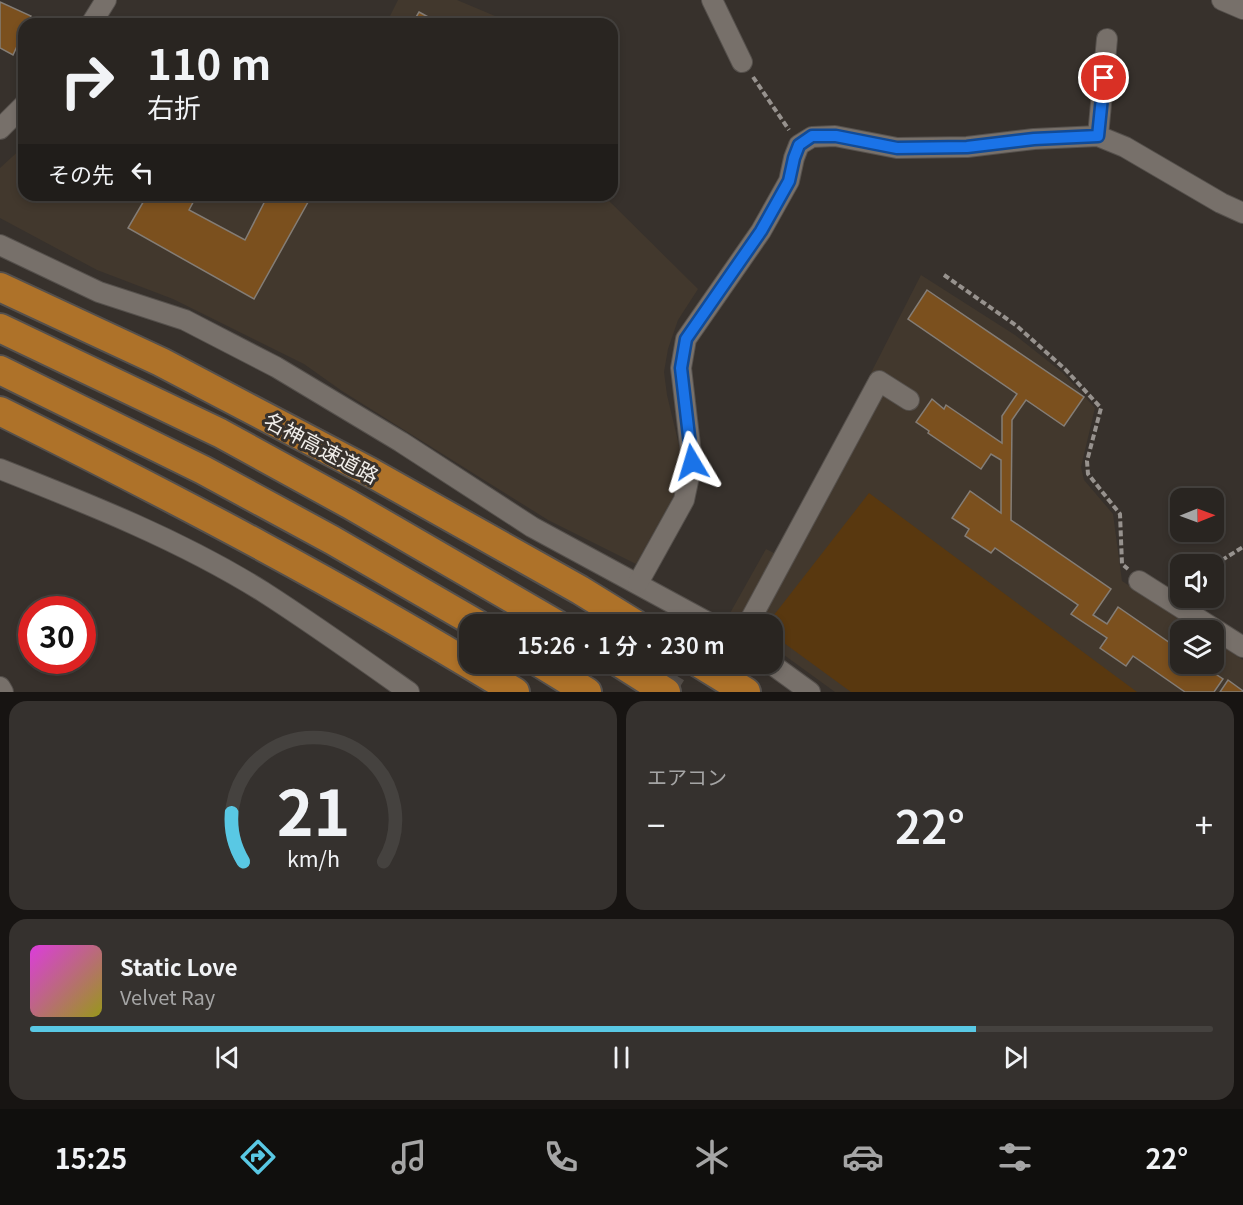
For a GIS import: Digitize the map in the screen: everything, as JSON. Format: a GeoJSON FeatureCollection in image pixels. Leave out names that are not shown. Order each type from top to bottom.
{"type":"FeatureCollection","features":[{"type":"Feature","properties":{"kind":"highway","name":"名神高速道路"},"geometry":{"type":"LineString","coordinates":[[0,287],[161,362],[370,472],[619,614]]}},
{"type":"Feature","properties":{"kind":"highway","name":"名神高速道路"},"geometry":{"type":"LineString","coordinates":[[0,328],[220,434],[350,504],[539,614]]}},
{"type":"Feature","properties":{"kind":"highway"},"geometry":{"type":"LineString","coordinates":[[0,370],[203,470],[332,540],[460,614]]}},
{"type":"Feature","properties":{"kind":"highway"},"geometry":{"type":"LineString","coordinates":[[0,411],[117,469],[311,572],[515,692]]}},
{"type":"Feature","properties":{"kind":"highway"},"geometry":{"type":"LineString","coordinates":[[558,674],[587,692]]}},
{"type":"Feature","properties":{"kind":"highway"},"geometry":{"type":"LineString","coordinates":[[637,674],[666,692]]}},
{"type":"Feature","properties":{"kind":"highway"},"geometry":{"type":"LineString","coordinates":[[717,674],[746,692]]}},
{"type":"Feature","properties":{"kind":"street"},"geometry":{"type":"LineString","coordinates":[[94,18],[106,0]]}},
{"type":"Feature","properties":{"kind":"street"},"geometry":{"type":"LineString","coordinates":[[712,0],[742,62]]}},
{"type":"Feature","properties":{"kind":"street"},"geometry":{"type":"LineString","coordinates":[[1222,0],[1243,9]]}},
{"type":"Feature","properties":{"kind":"street"},"geometry":{"type":"LineString","coordinates":[[1098,136],[1107,39]]}},
{"type":"Feature","properties":{"kind":"street"},"geometry":{"type":"LineString","coordinates":[[638,583],[684,500],[692,462],[681,368],[686,339],[761,231],[789,181],[799,145],[812,136],[836,136],[897,148],[909,148],[967,147],[1034,139],[1098,136],[1125,147],[1221,203],[1243,213]]}},
{"type":"Feature","properties":{"kind":"street"},"geometry":{"type":"LineString","coordinates":[[0,245],[99,292],[185,320],[276,367],[401,442],[532,527],[692,614]]}},
{"type":"Feature","properties":{"kind":"street"},"geometry":{"type":"LineString","coordinates":[[753,614],[879,381],[909,400]]}},
{"type":"Feature","properties":{"kind":"street"},"geometry":{"type":"LineString","coordinates":[[0,469],[102,509],[166,539],[260,590],[409,692]]}},
{"type":"Feature","properties":{"kind":"street"},"geometry":{"type":"LineString","coordinates":[[1139,581],[1243,647]]}},
{"type":"Feature","properties":{"kind":"street"},"geometry":{"type":"LineString","coordinates":[[783,672],[810,692]]}},
{"type":"Feature","properties":{"kind":"street"},"geometry":{"type":"LineString","coordinates":[[0,687],[3,692]]}},
{"type":"Feature","properties":{"kind":"path"},"geometry":{"type":"LineString","coordinates":[[742,62],[799,145]]}},
{"type":"Feature","properties":{"kind":"path"},"geometry":{"type":"LineString","coordinates":[[944,275],[1017,326],[1065,369],[1101,408],[1087,461],[1088,474],[1120,514],[1122,564],[1139,581]]}},
{"type":"Feature","properties":{"kind":"path"},"geometry":{"type":"LineString","coordinates":[[1224,559],[1243,547]]}},
{"type":"Feature","properties":{"kind":"shaded area"},"geometry":{"type":"Polygon","coordinates":[[[398,0],[457,0],[497,18],[389,18],[398,0]]]}},
{"type":"Feature","properties":{"kind":"shaded area"},"geometry":{"type":"Polygon","coordinates":[[[18,152],[18,201],[609,201],[698,289],[678,320],[668,349],[664,372],[682,458],[676,492],[636,564],[548,520],[342,391],[304,364],[173,299],[97,270],[0,218],[0,168],[18,152]]]}},
{"type":"Feature","properties":{"kind":"shaded area"},"geometry":{"type":"Polygon","coordinates":[[[921,275],[1015,335],[1063,373],[1095,408],[1081,467],[1084,480],[1113,514],[1122,581],[1182,620],[1170,620],[1170,674],[1224,674],[1224,648],[1243,660],[1243,692],[835,692],[783,654],[783,614],[730,614],[766,549],[778,555],[921,275]]]}},
{"type":"Feature","properties":{"kind":"shaded area"},"geometry":{"type":"Polygon","coordinates":[[[869,493],[1137,692],[851,692],[783,642],[783,614],[775,614],[869,493]]]}},
{"type":"Feature","properties":{"kind":"building"},"geometry":{"type":"Polygon","coordinates":[[[0,2],[31,16],[30,18],[18,18],[18,44],[13,55],[0,48],[0,2]]]}},
{"type":"Feature","properties":{"kind":"building"},"geometry":{"type":"Polygon","coordinates":[[[419,12],[430,18],[416,18],[419,12]]]}},
{"type":"Feature","properties":{"kind":"building"},"geometry":{"type":"Polygon","coordinates":[[[144,201],[194,201],[189,210],[245,240],[265,201],[309,201],[254,299],[128,228],[144,201]]]}},
{"type":"Feature","properties":{"kind":"building"},"geometry":{"type":"Polygon","coordinates":[[[927,290],[1084,397],[1064,426],[1026,400],[1012,420],[1011,520],[1111,589],[1093,615],[1107,624],[1118,607],[1170,643],[1170,674],[1216,674],[1223,679],[1214,692],[1185,692],[1133,656],[1126,666],[1100,648],[1107,638],[1071,614],[1078,605],[995,548],[991,553],[965,536],[969,529],[952,518],[970,491],[1001,513],[1001,460],[991,454],[981,469],[928,433],[929,431],[916,422],[932,399],[944,409],[946,405],[1002,443],[1002,416],[1017,394],[908,319],[927,290]]]}},
{"type":"Feature","properties":{"kind":"building"},"geometry":{"type":"Polygon","coordinates":[[[1228,680],[1243,691],[1243,692],[1220,692],[1228,680]]]}},
{"type":"Feature","properties":{"kind":"tunnel"},"geometry":{"type":"LineString","coordinates":[[665,692],[676,674]]}},
{"type":"Feature","properties":{"kind":"route"},"geometry":{"type":"LineString","coordinates":[[692,462],[681,368],[686,339],[761,231],[789,181],[799,145],[812,136],[836,136],[897,148],[967,147],[1034,139],[1098,136],[1104,78]]}}]}
